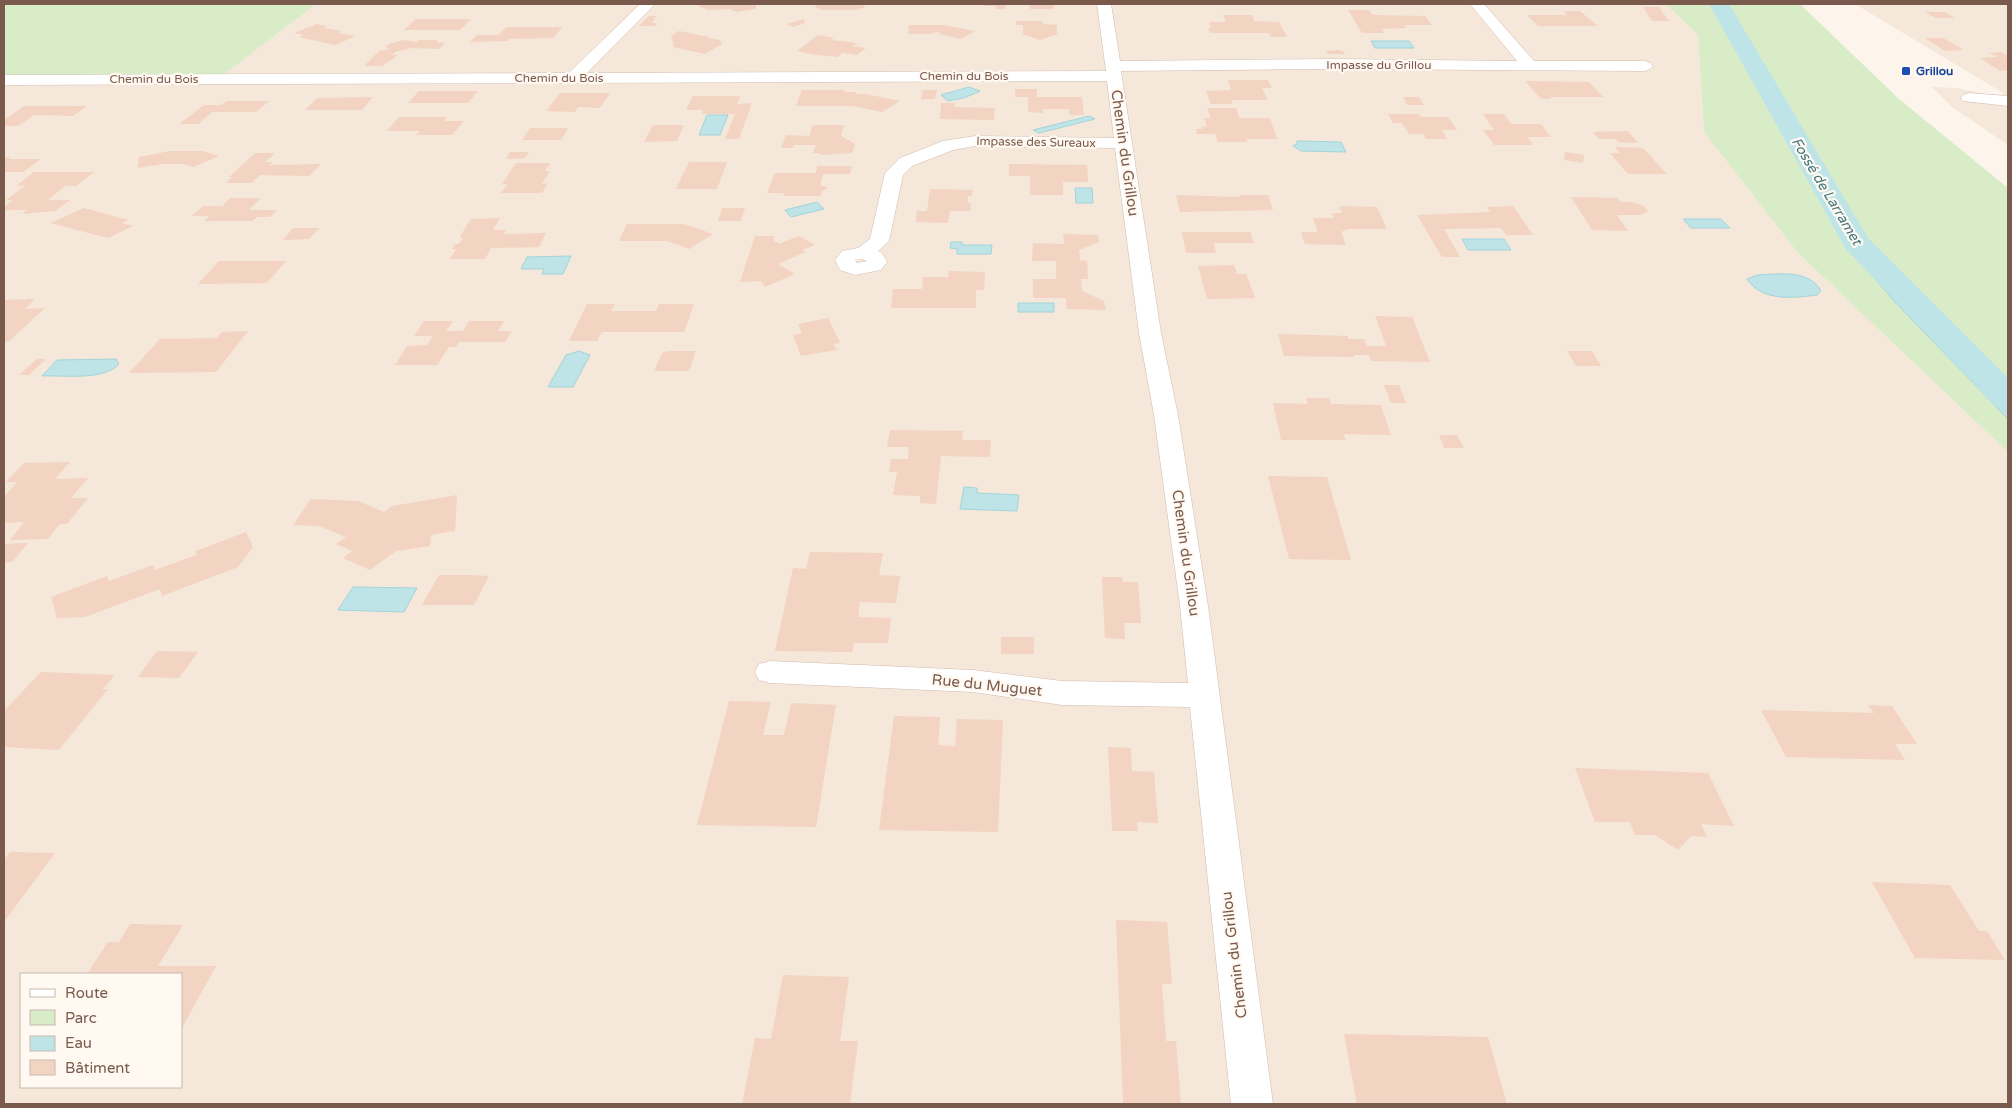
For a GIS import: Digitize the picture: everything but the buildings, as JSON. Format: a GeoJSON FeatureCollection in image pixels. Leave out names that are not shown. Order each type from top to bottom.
{"type":"FeatureCollection","features":[{"type":"Feature","properties":{"kind":"street"},"geometry":{"type":"LineString","coordinates":[[573,78],[648,4]]}},
{"type":"Feature","properties":{"kind":"street","name":"Chemin du Grillou"},"geometry":{"type":"LineString","coordinates":[[1104,4],[1150,333],[1166,415],[1192,596],[1252,1104]]}},
{"type":"Feature","properties":{"kind":"street"},"geometry":{"type":"LineString","coordinates":[[1477,4],[1530,66]]}},
{"type":"Feature","properties":{"kind":"street","name":"Impasse du Grillou"},"geometry":{"type":"LineString","coordinates":[[1114,71],[1336,64],[1644,66]]}},
{"type":"Feature","properties":{"kind":"street","name":"Chemin du Bois"},"geometry":{"type":"LineString","coordinates":[[4,80],[573,78],[1114,71]]}},
{"type":"Feature","properties":{"kind":"street"},"geometry":{"type":"LineString","coordinates":[[1969,98],[2008,101]]}},
{"type":"Feature","properties":{"kind":"street","name":"Impasse des Sureaux"},"geometry":{"type":"LineString","coordinates":[[864,253],[878,241],[894,173],[906,162],[949,145],[975,141],[1124,143]]}},
{"type":"Feature","properties":{"kind":"street","name":"Rue du Muguet"},"geometry":{"type":"LineString","coordinates":[[770,672],[973,681],[1062,692],[1203,695]]}},
{"type":"Feature","properties":{"kind":"shaded area"},"geometry":{"type":"Polygon","coordinates":[[[4,4],[1666,4],[1698,35],[1704,132],[1798,253],[2008,452],[2008,1104],[4,1104],[4,4]]]}},
{"type":"Feature","properties":{"kind":"shaded area"},"geometry":{"type":"Polygon","coordinates":[[[1855,4],[2008,4],[2008,145],[1952,107],[1932,87],[1956,88],[1991,95],[2005,94],[1855,4]]]}},
{"type":"Feature","properties":{"kind":"green space"},"geometry":{"type":"Polygon","coordinates":[[[4,4],[316,4],[223,75],[4,78],[4,4]]]}},
{"type":"Feature","properties":{"kind":"green space"},"geometry":{"type":"Polygon","coordinates":[[[1666,4],[1800,4],[1899,99],[2008,188],[2008,452],[1798,253],[1704,132],[1698,35],[1666,4]]]}},
{"type":"Feature","properties":{"kind":"water"},"geometry":{"type":"Polygon","coordinates":[[[1371,41],[1409,41],[1414,48],[1375,48],[1371,41]]]}},
{"type":"Feature","properties":{"kind":"water"},"geometry":{"type":"Polygon","coordinates":[[[969,87],[980,91],[964,98],[948,101],[941,95],[969,87]]]}},
{"type":"Feature","properties":{"kind":"water"},"geometry":{"type":"Polygon","coordinates":[[[707,115],[728,115],[720,135],[699,135],[707,115]]]}},
{"type":"Feature","properties":{"kind":"water"},"geometry":{"type":"Polygon","coordinates":[[[1089,116],[1095,119],[1039,133],[1033,130],[1089,116]]]}},
{"type":"Feature","properties":{"kind":"water"},"geometry":{"type":"Polygon","coordinates":[[[1787,121],[1795,121],[1849,221],[1876,265],[2008,407],[2008,419],[1895,302],[1864,266],[1844,232],[1824,187],[1787,121]]]}},
{"type":"Feature","properties":{"kind":"water"},"geometry":{"type":"Polygon","coordinates":[[[1297,141],[1341,142],[1346,152],[1301,151],[1293,146],[1297,144],[1297,141]]]}},
{"type":"Feature","properties":{"kind":"water"},"geometry":{"type":"Polygon","coordinates":[[[1075,188],[1092,188],[1093,203],[1076,203],[1075,188]]]}},
{"type":"Feature","properties":{"kind":"water"},"geometry":{"type":"Polygon","coordinates":[[[817,202],[824,209],[791,217],[785,210],[817,202]]]}},
{"type":"Feature","properties":{"kind":"water"},"geometry":{"type":"Polygon","coordinates":[[[1683,219],[1721,219],[1730,228],[1691,228],[1683,219]]]}},
{"type":"Feature","properties":{"kind":"water"},"geometry":{"type":"Polygon","coordinates":[[[1462,239],[1504,239],[1511,250],[1468,250],[1462,239]]]}},
{"type":"Feature","properties":{"kind":"water"},"geometry":{"type":"Polygon","coordinates":[[[951,242],[962,242],[962,245],[992,245],[991,254],[957,254],[957,249],[950,248],[951,242]]]}},
{"type":"Feature","properties":{"kind":"water"},"geometry":{"type":"Polygon","coordinates":[[[571,256],[563,274],[542,274],[544,269],[521,269],[527,257],[571,256]]]}},
{"type":"Feature","properties":{"kind":"water"},"geometry":{"type":"Polygon","coordinates":[[[1792,274],[1801,276],[1816,284],[1821,291],[1817,295],[1798,297],[1770,295],[1761,292],[1747,279],[1757,275],[1792,274]]]}},
{"type":"Feature","properties":{"kind":"water"},"geometry":{"type":"Polygon","coordinates":[[[1018,303],[1054,303],[1054,312],[1018,312],[1018,303]]]}},
{"type":"Feature","properties":{"kind":"water"},"geometry":{"type":"Polygon","coordinates":[[[579,351],[590,355],[573,387],[548,387],[566,355],[579,351]]]}},
{"type":"Feature","properties":{"kind":"water"},"geometry":{"type":"Polygon","coordinates":[[[116,359],[119,364],[104,373],[83,376],[42,376],[57,360],[116,359]]]}},
{"type":"Feature","properties":{"kind":"water"},"geometry":{"type":"Polygon","coordinates":[[[964,487],[977,488],[977,493],[1019,495],[1017,511],[960,509],[964,487]]]}},
{"type":"Feature","properties":{"kind":"water"},"geometry":{"type":"Polygon","coordinates":[[[353,587],[417,588],[404,612],[338,610],[353,587]]]}},
{"type":"Feature","properties":{"kind":"waterway","name":"Fossé de Larramet"},"geometry":{"type":"LineString","coordinates":[[1719,4],[1856,243],[2008,398]]}},
{"type":"Feature","properties":{"kind":"place","name":"Grillou"},"geometry":{"type":"Point","coordinates":[1906,71]}}]}
